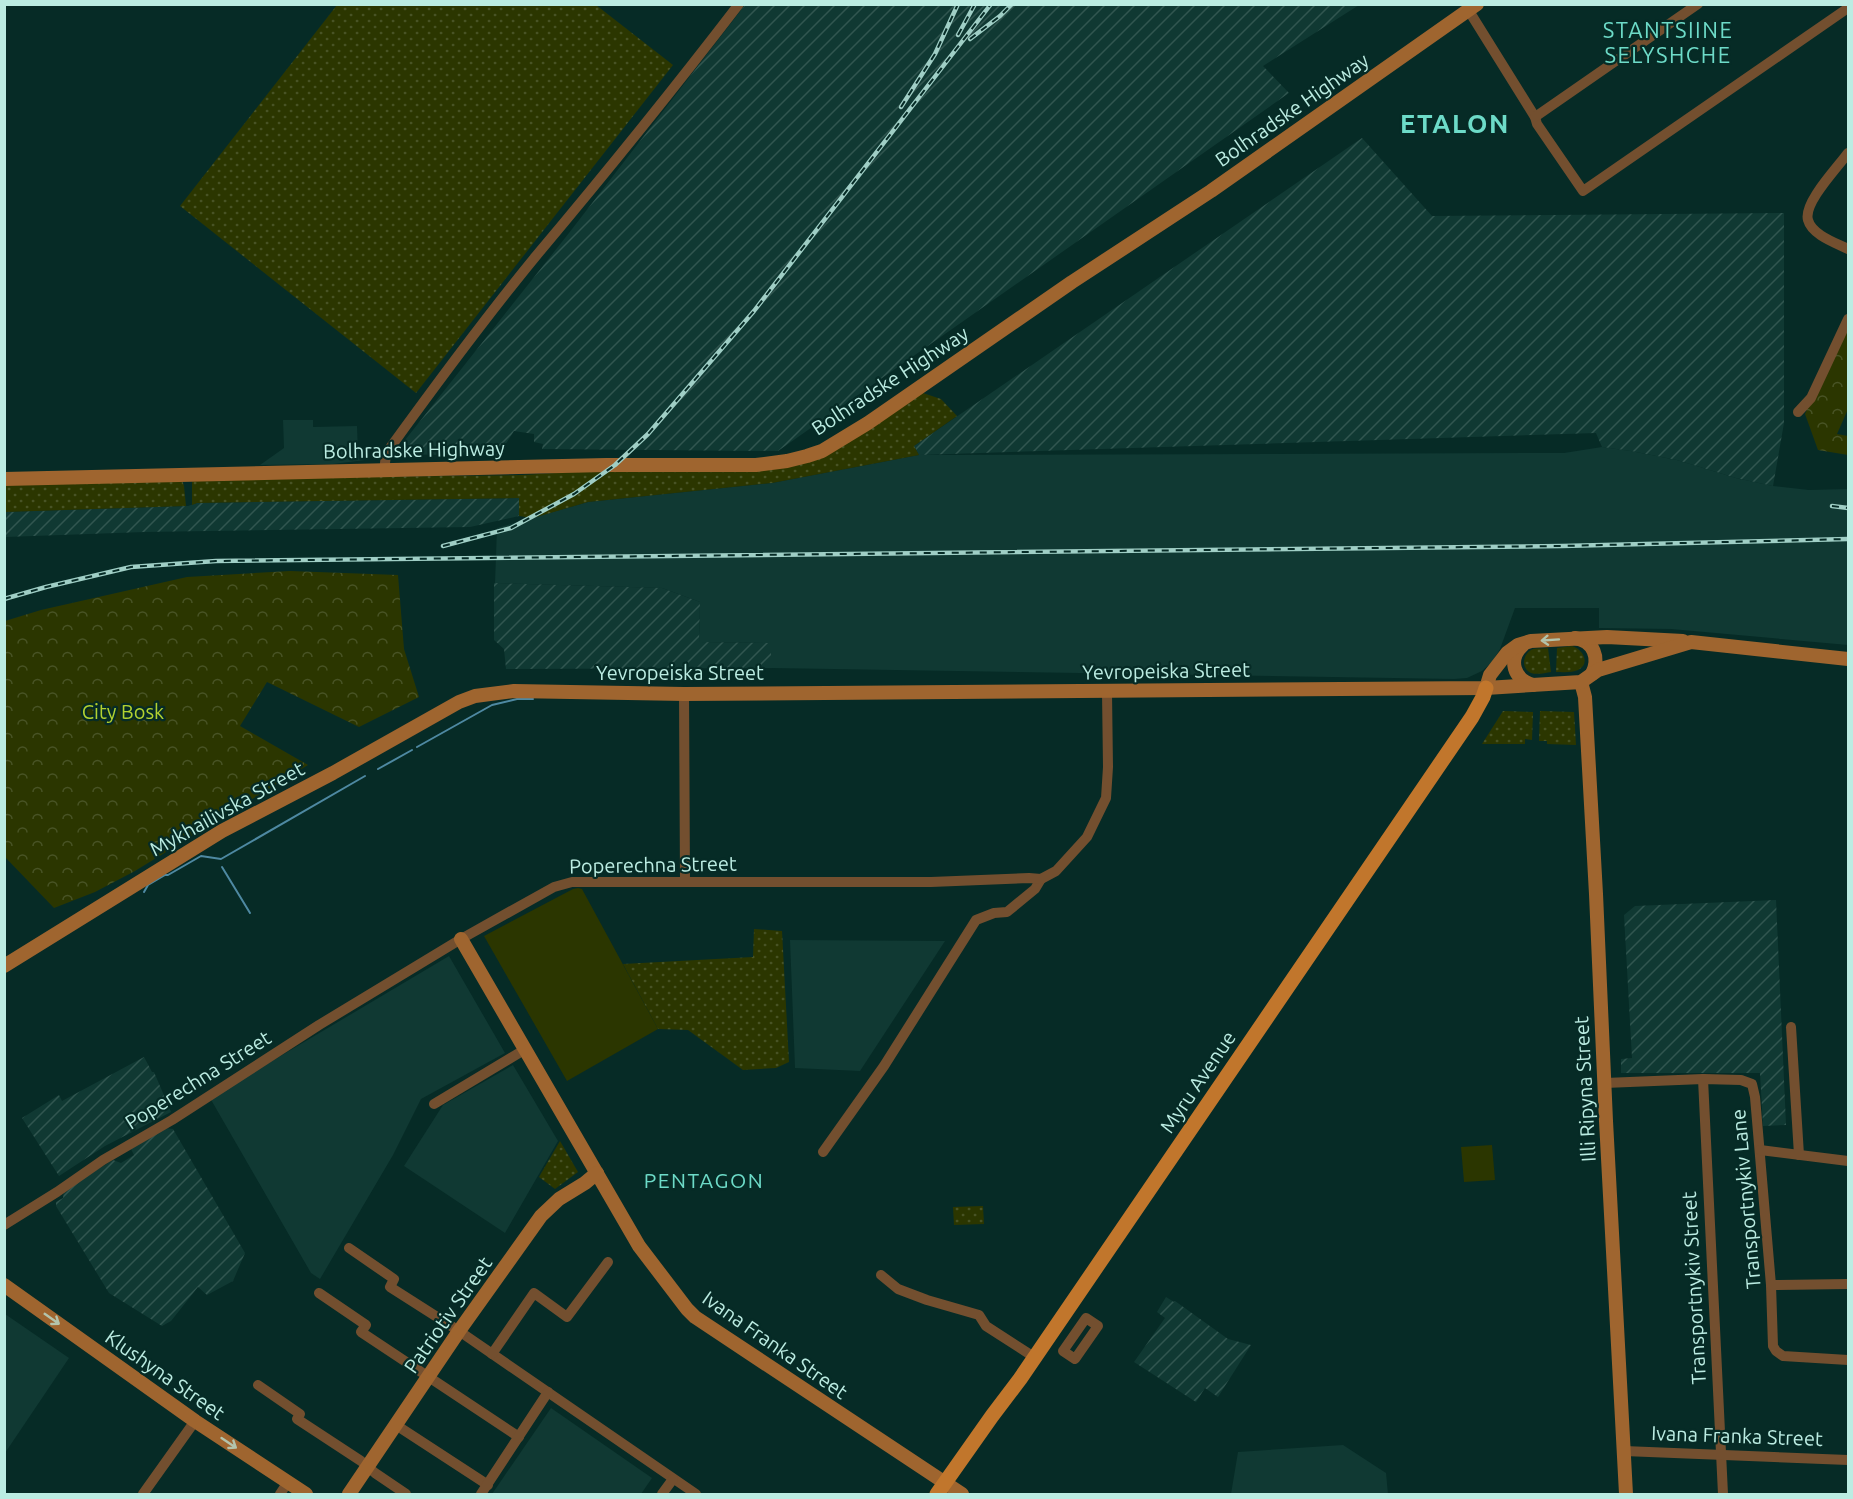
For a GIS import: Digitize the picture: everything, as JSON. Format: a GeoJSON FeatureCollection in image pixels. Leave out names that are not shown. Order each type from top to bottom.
{"type":"FeatureCollection","features":[{"type":"Feature","properties":{"kind":"main road","name":"Bolhradske Highway"},"geometry":{"type":"LineString","coordinates":[[4,479],[624,464],[756,465],[787,461],[822,451],[868,423],[1072,282],[1221,184],[1473,8]]}},
{"type":"Feature","properties":{"kind":"main road"},"geometry":{"type":"LineString","coordinates":[[1486,688],[1490,675],[1507,653],[1518,645],[1532,641],[1606,637],[1691,642]]}},
{"type":"Feature","properties":{"kind":"main road","name":"Illi Ripyna Street"},"geometry":{"type":"LineString","coordinates":[[1574,638],[1586,642],[1594,651],[1596,663],[1586,678],[1585,697],[1626,1494]]}},
{"type":"Feature","properties":{"kind":"main road"},"geometry":{"type":"LineString","coordinates":[[1643,639],[1646,656]]}},
{"type":"Feature","properties":{"kind":"main road","name":"Yevropeiska Street"},"geometry":{"type":"LineString","coordinates":[[475,696],[514,691],[684,694],[930,691],[1107,692],[1538,686],[1586,678],[1602,669],[1691,642],[1848,659]]}},
{"type":"Feature","properties":{"kind":"main road"},"geometry":{"type":"LineString","coordinates":[[1526,643],[1516,654],[1515,670],[1524,682],[1538,686]]}},
{"type":"Feature","properties":{"kind":"main road","name":"Myru Avenue"},"geometry":{"type":"LineString","coordinates":[[941,1489],[1020,1379],[1468,724],[1486,688]]}},
{"type":"Feature","properties":{"kind":"main road","name":"Mykhailivska Street"},"geometry":{"type":"LineString","coordinates":[[4,966],[222,831],[333,773],[459,702],[475,696]]}},
{"type":"Feature","properties":{"kind":"main road","name":"Ivana Franka Street"},"geometry":{"type":"LineString","coordinates":[[461,939],[639,1246],[676,1298],[695,1317],[941,1489],[962,1494]]}},
{"type":"Feature","properties":{"kind":"main road","name":"Patriotiv Street"},"geometry":{"type":"LineString","coordinates":[[349,1494],[459,1331],[541,1216],[559,1199],[597,1173]]}},
{"type":"Feature","properties":{"kind":"main road","name":"Klushyna Street"},"geometry":{"type":"LineString","coordinates":[[4,1285],[195,1420],[306,1494]]}},
{"type":"Feature","properties":{"kind":"street"},"geometry":{"type":"LineString","coordinates":[[384,471],[386,455],[390,448],[426,399],[738,4]]}},
{"type":"Feature","properties":{"kind":"street"},"geometry":{"type":"LineString","coordinates":[[1535,117],[1698,4]]}},
{"type":"Feature","properties":{"kind":"street"},"geometry":{"type":"LineString","coordinates":[[1473,8],[1537,124],[1583,191],[1848,8]]}},
{"type":"Feature","properties":{"kind":"street"},"geometry":{"type":"LineString","coordinates":[[1848,153],[1815,196],[1807,213],[1808,221],[1814,228],[1828,239],[1848,249]]}},
{"type":"Feature","properties":{"kind":"street"},"geometry":{"type":"LineString","coordinates":[[1798,412],[1811,398],[1848,319]]}},
{"type":"Feature","properties":{"kind":"street"},"geometry":{"type":"LineString","coordinates":[[823,1152],[884,1066],[976,920],[994,912],[1007,912],[1035,889],[1041,879],[1056,871],[1087,837],[1106,798],[1107,692]]}},
{"type":"Feature","properties":{"kind":"street"},"geometry":{"type":"LineString","coordinates":[[684,694],[685,881]]}},
{"type":"Feature","properties":{"kind":"street","name":"Poperechna Street"},"geometry":{"type":"LineString","coordinates":[[4,1225],[103,1160],[172,1120],[319,1025],[461,939],[554,888],[572,882],[931,882],[1041,879]]}},
{"type":"Feature","properties":{"kind":"street"},"geometry":{"type":"LineString","coordinates":[[1791,1027],[1799,1155]]}},
{"type":"Feature","properties":{"kind":"street"},"geometry":{"type":"LineString","coordinates":[[434,1104],[524,1050]]}},
{"type":"Feature","properties":{"kind":"street","name":"Transportnykiv Lane"},"geometry":{"type":"LineString","coordinates":[[1605,1083],[1703,1079],[1741,1080],[1752,1084],[1771,1285],[1773,1346],[1783,1356],[1848,1360]]}},
{"type":"Feature","properties":{"kind":"street","name":"Transportnykiv Street"},"geometry":{"type":"LineString","coordinates":[[1703,1079],[1723,1494]]}},
{"type":"Feature","properties":{"kind":"street"},"geometry":{"type":"LineString","coordinates":[[1760,1150],[1848,1161]]}},
{"type":"Feature","properties":{"kind":"street"},"geometry":{"type":"LineString","coordinates":[[349,1248],[394,1279],[390,1287],[459,1331],[696,1494]]}},
{"type":"Feature","properties":{"kind":"street"},"geometry":{"type":"LineString","coordinates":[[492,1354],[534,1293],[567,1317],[608,1262]]}},
{"type":"Feature","properties":{"kind":"street"},"geometry":{"type":"LineString","coordinates":[[881,1275],[898,1289],[979,1315],[986,1326],[1034,1357]]}},
{"type":"Feature","properties":{"kind":"street"},"geometry":{"type":"LineString","coordinates":[[1771,1285],[1848,1284]]}},
{"type":"Feature","properties":{"kind":"street"},"geometry":{"type":"LineString","coordinates":[[319,1293],[366,1325],[361,1332],[519,1437]]}},
{"type":"Feature","properties":{"kind":"street"},"geometry":{"type":"LineString","coordinates":[[258,1384],[300,1414],[297,1419],[406,1494]]}},
{"type":"Feature","properties":{"kind":"street"},"geometry":{"type":"LineString","coordinates":[[396,1425],[484,1490],[548,1392]]}},
{"type":"Feature","properties":{"kind":"street"},"geometry":{"type":"LineString","coordinates":[[143,1494],[195,1420]]}},
{"type":"Feature","properties":{"kind":"street","name":"Ivana Franka Street"},"geometry":{"type":"LineString","coordinates":[[1624,1451],[1848,1460]]}},
{"type":"Feature","properties":{"kind":"street"},"geometry":{"type":"LineString","coordinates":[[662,1494],[672,1479]]}},
{"type":"Feature","properties":{"kind":"street"},"geometry":{"type":"LineString","coordinates":[[280,1494],[288,1482]]}},
{"type":"Feature","properties":{"kind":"shaded area"},"geometry":{"type":"Polygon","coordinates":[[[745,5],[1359,5],[1263,66],[1289,93],[778,451],[542,449],[543,444],[534,442],[534,434],[514,431],[498,456],[394,454],[745,5]]]}},
{"type":"Feature","properties":{"kind":"shaded area"},"geometry":{"type":"Polygon","coordinates":[[[1362,138],[1432,216],[1784,213],[1784,423],[1773,486],[1736,478],[1677,460],[1602,447],[1596,433],[919,455],[914,446],[1362,138]]]}},
{"type":"Feature","properties":{"kind":"shaded area"},"geometry":{"type":"Polygon","coordinates":[[[283,420],[313,420],[313,427],[357,426],[358,453],[365,460],[333,464],[260,465],[284,448],[283,420]]]}},
{"type":"Feature","properties":{"kind":"shaded area"},"geometry":{"type":"Polygon","coordinates":[[[1602,447],[1677,460],[1736,478],[1773,486],[1809,490],[1848,489],[1848,645],[1671,629],[1599,628],[1599,608],[1515,608],[1500,649],[1492,662],[1482,671],[1467,678],[771,668],[771,643],[699,642],[700,602],[662,588],[495,583],[497,528],[588,502],[772,483],[919,455],[1564,453],[1602,447]]]}},
{"type":"Feature","properties":{"kind":"shaded area"},"geometry":{"type":"Polygon","coordinates":[[[520,498],[519,516],[470,527],[144,532],[5,537],[4,512],[188,506],[197,503],[520,498]]]}},
{"type":"Feature","properties":{"kind":"shaded area"},"geometry":{"type":"Polygon","coordinates":[[[494,583],[662,588],[700,602],[699,642],[771,643],[771,668],[506,669],[504,649],[494,640],[494,583]]]}},
{"type":"Feature","properties":{"kind":"shaded area"},"geometry":{"type":"Polygon","coordinates":[[[1776,900],[1786,1125],[1763,1126],[1760,1073],[1621,1073],[1621,1059],[1632,1058],[1624,915],[1635,906],[1776,900]]]}},
{"type":"Feature","properties":{"kind":"shaded area"},"geometry":{"type":"Polygon","coordinates":[[[790,940],[945,941],[860,1071],[795,1068],[790,940]]]}},
{"type":"Feature","properties":{"kind":"shaded area"},"geometry":{"type":"Polygon","coordinates":[[[449,956],[505,1053],[421,1099],[393,1155],[320,1279],[311,1273],[210,1098],[449,956]]]}},
{"type":"Feature","properties":{"kind":"shaded area"},"geometry":{"type":"Polygon","coordinates":[[[144,1057],[154,1072],[171,1112],[105,1146],[59,1176],[22,1118],[59,1095],[62,1101],[144,1057]]]}},
{"type":"Feature","properties":{"kind":"shaded area"},"geometry":{"type":"Polygon","coordinates":[[[513,1065],[558,1141],[505,1233],[404,1166],[443,1105],[513,1065]]]}},
{"type":"Feature","properties":{"kind":"shaded area"},"geometry":{"type":"Polygon","coordinates":[[[165,1128],[173,1129],[245,1253],[233,1281],[207,1295],[198,1287],[171,1321],[162,1326],[109,1293],[56,1206],[56,1202],[63,1198],[64,1190],[113,1160],[121,1163],[134,1155],[131,1149],[165,1128]]]}},
{"type":"Feature","properties":{"kind":"shaded area"},"geometry":{"type":"Polygon","coordinates":[[[1166,1297],[1228,1339],[1251,1345],[1218,1397],[1205,1388],[1196,1402],[1134,1362],[1165,1318],[1157,1312],[1166,1297]]]}},
{"type":"Feature","properties":{"kind":"shaded area"},"geometry":{"type":"Polygon","coordinates":[[[5,1314],[69,1358],[5,1453],[5,1314]]]}},
{"type":"Feature","properties":{"kind":"shaded area"},"geometry":{"type":"Polygon","coordinates":[[[551,1408],[652,1478],[641,1494],[492,1494],[551,1408]]]}},
{"type":"Feature","properties":{"kind":"shaded area"},"geometry":{"type":"Polygon","coordinates":[[[1343,1445],[1386,1473],[1388,1494],[1231,1494],[1238,1452],[1343,1445]]]}},
{"type":"Feature","properties":{"kind":"green space"},"geometry":{"type":"Polygon","coordinates":[[[337,5],[596,5],[673,65],[416,393],[180,206],[337,5]]]}},
{"type":"Feature","properties":{"kind":"green space"},"geometry":{"type":"Polygon","coordinates":[[[1848,320],[1848,409],[1837,434],[1848,436],[1848,455],[1818,450],[1805,414],[1848,320]]]}},
{"type":"Feature","properties":{"kind":"green space"},"geometry":{"type":"Polygon","coordinates":[[[923,393],[941,399],[957,416],[914,446],[919,455],[772,483],[588,502],[533,518],[519,516],[519,498],[197,503],[192,505],[192,482],[196,479],[522,475],[607,470],[771,470],[923,393]]]}},
{"type":"Feature","properties":{"kind":"green space"},"geometry":{"type":"Polygon","coordinates":[[[182,480],[186,506],[5,512],[4,483],[182,480]]]}},
{"type":"Feature","properties":{"kind":"green space","name":"City Bosk"},"geometry":{"type":"Polygon","coordinates":[[[290,571],[398,575],[404,649],[419,697],[359,727],[267,682],[240,726],[308,765],[135,871],[95,892],[54,908],[5,857],[5,621],[41,610],[187,577],[290,571]]]}},
{"type":"Feature","properties":{"kind":"green space"},"geometry":{"type":"Polygon","coordinates":[[[1572,646],[1582,653],[1584,664],[1576,671],[1556,672],[1557,648],[1572,646]]]}},
{"type":"Feature","properties":{"kind":"green space"},"geometry":{"type":"Polygon","coordinates":[[[1548,648],[1551,672],[1536,674],[1525,668],[1525,657],[1530,651],[1548,648]]]}},
{"type":"Feature","properties":{"kind":"green space"},"geometry":{"type":"Polygon","coordinates":[[[1503,711],[1533,712],[1532,740],[1525,739],[1525,744],[1482,744],[1503,711]]]}},
{"type":"Feature","properties":{"kind":"green space"},"geometry":{"type":"Polygon","coordinates":[[[1540,711],[1574,712],[1576,745],[1547,744],[1547,741],[1539,741],[1540,711]]]}},
{"type":"Feature","properties":{"kind":"green space"},"geometry":{"type":"Polygon","coordinates":[[[578,888],[582,889],[658,1029],[567,1081],[484,936],[578,888]]]}},
{"type":"Feature","properties":{"kind":"green space"},"geometry":{"type":"Polygon","coordinates":[[[754,929],[782,931],[789,1062],[776,1068],[743,1070],[688,1030],[658,1029],[623,964],[753,957],[754,929]]]}},
{"type":"Feature","properties":{"kind":"green space"},"geometry":{"type":"Polygon","coordinates":[[[560,1141],[578,1172],[555,1189],[539,1177],[560,1141]]]}},
{"type":"Feature","properties":{"kind":"green space"},"geometry":{"type":"Polygon","coordinates":[[[1492,1145],[1495,1180],[1464,1182],[1461,1147],[1492,1145]]]}},
{"type":"Feature","properties":{"kind":"green space"},"geometry":{"type":"Polygon","coordinates":[[[983,1206],[984,1224],[954,1225],[953,1207],[983,1206]]]}},
{"type":"Feature","properties":{"kind":"waterway"},"geometry":{"type":"LineString","coordinates":[[417,747],[492,705],[517,699],[533,699]]}},
{"type":"Feature","properties":{"kind":"waterway"},"geometry":{"type":"LineString","coordinates":[[378,769],[412,750]]}},
{"type":"Feature","properties":{"kind":"waterway"},"geometry":{"type":"LineString","coordinates":[[144,892],[148,885],[201,856],[221,859],[365,776]]}},
{"type":"Feature","properties":{"kind":"waterway"},"geometry":{"type":"LineString","coordinates":[[222,867],[250,913]]}},
{"type":"Feature","properties":{"kind":"railway"},"geometry":{"type":"LineString","coordinates":[[901,107],[935,54],[958,4]]}},
{"type":"Feature","properties":{"kind":"railway"},"geometry":{"type":"LineString","coordinates":[[958,35],[975,4]]}},
{"type":"Feature","properties":{"kind":"railway"},"geometry":{"type":"LineString","coordinates":[[443,546],[511,528],[574,494],[615,465],[648,434],[754,311],[991,4]]}},
{"type":"Feature","properties":{"kind":"railway"},"geometry":{"type":"LineString","coordinates":[[970,39],[1012,4]]}},
{"type":"Feature","properties":{"kind":"railway"},"geometry":{"type":"LineString","coordinates":[[1832,506],[1848,508]]}},
{"type":"Feature","properties":{"kind":"railway"},"geometry":{"type":"LineString","coordinates":[[4,599],[131,567],[216,561],[1562,546],[1848,539]]}},
{"type":"Feature","properties":{"kind":"district","name":"STANTSIINE SELYSHCHE"},"geometry":{"type":"Point","coordinates":[1668,42]}},
{"type":"Feature","properties":{"kind":"district","name":"ETALON"},"geometry":{"type":"Point","coordinates":[1455,124]}},
{"type":"Feature","properties":{"kind":"district","name":"PENTAGON"},"geometry":{"type":"Point","coordinates":[704,1181]}}]}
